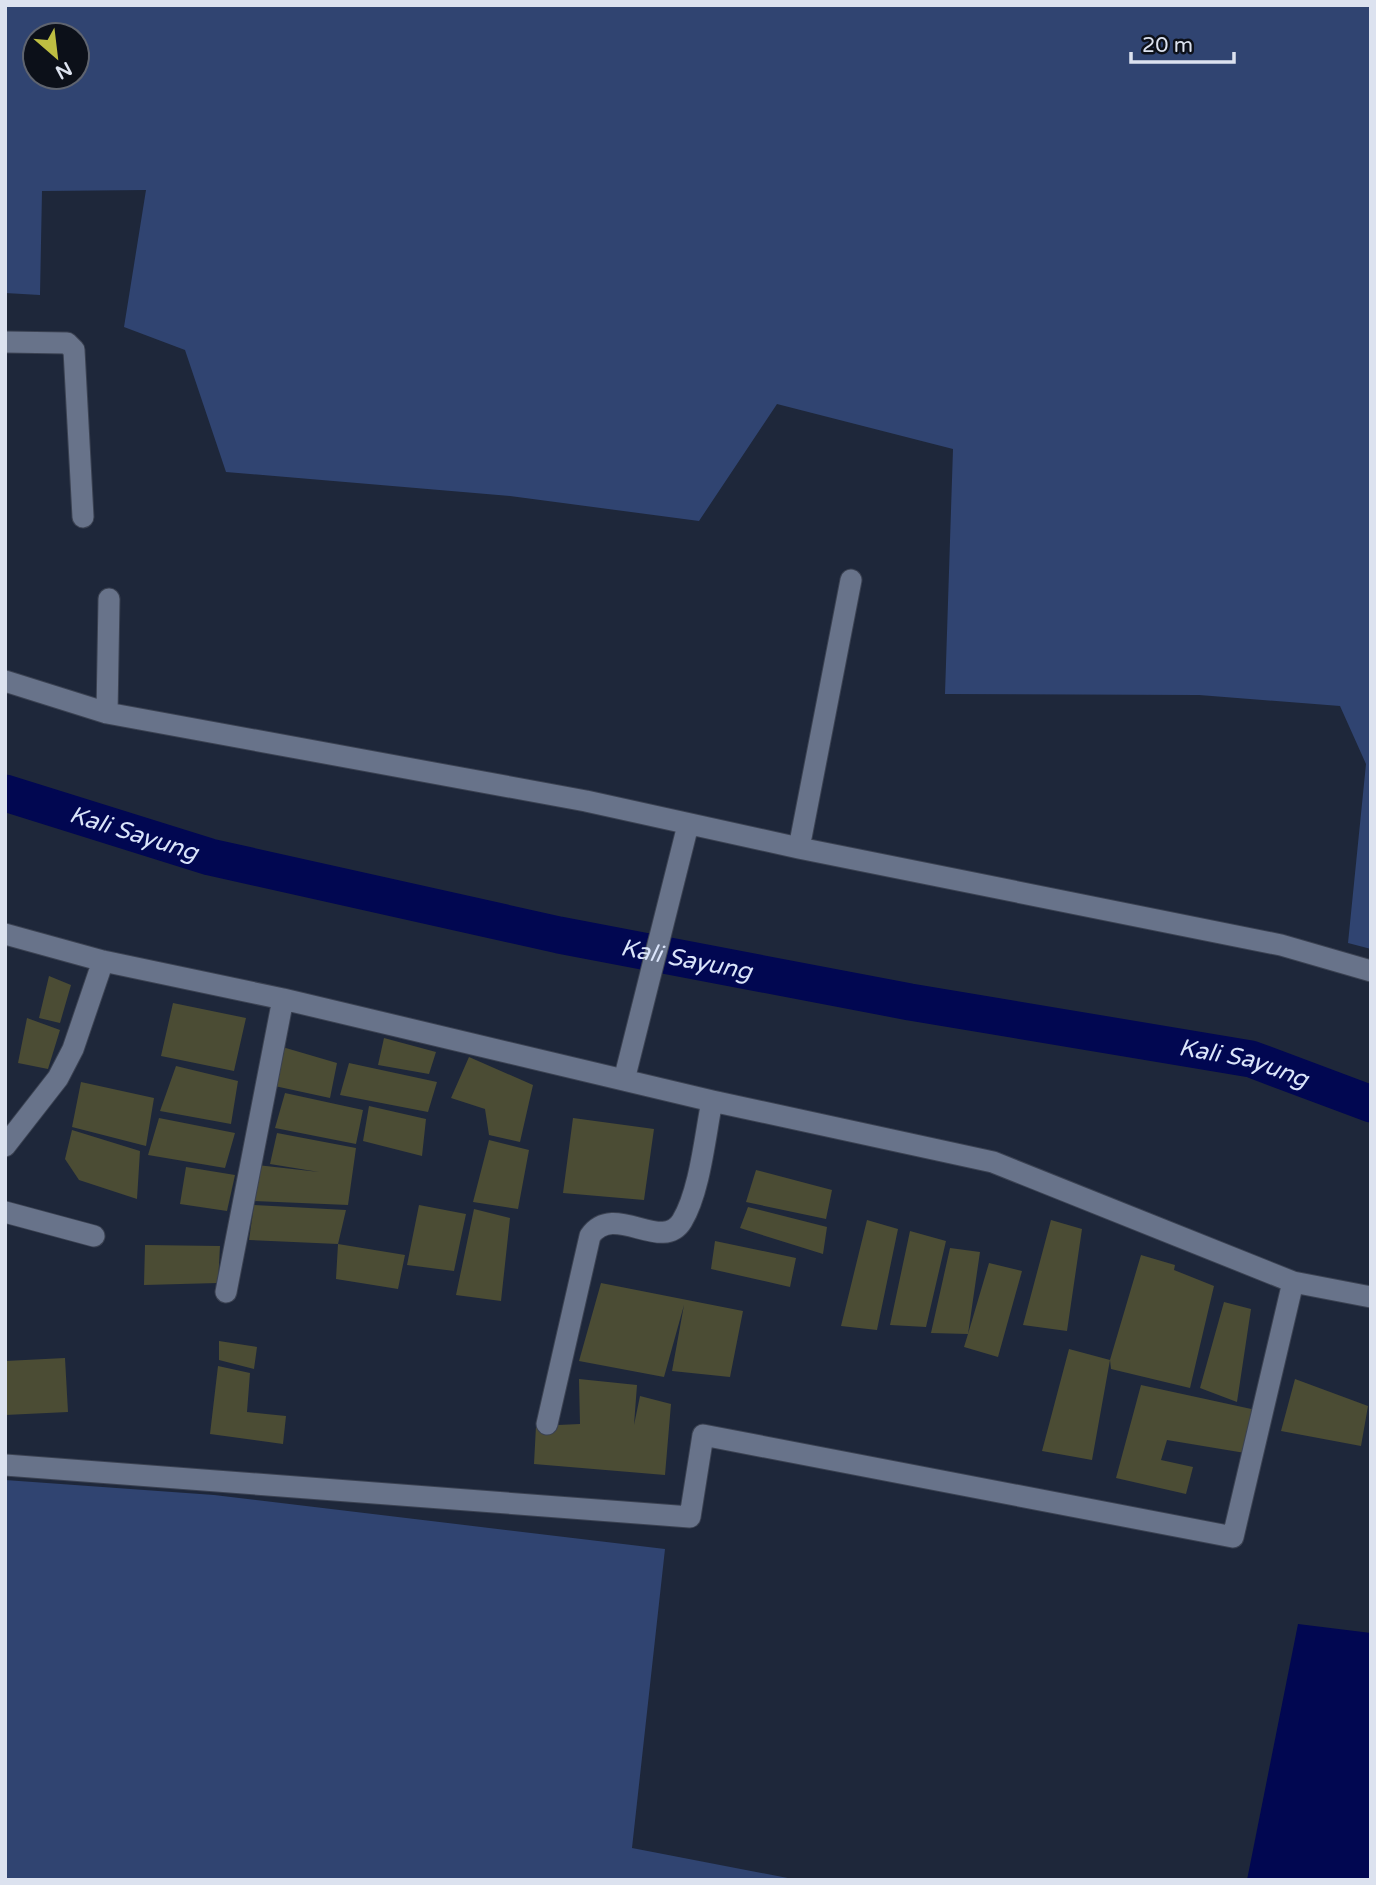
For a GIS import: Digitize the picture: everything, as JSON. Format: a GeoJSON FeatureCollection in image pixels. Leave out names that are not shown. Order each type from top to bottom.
{"type":"FeatureCollection","features":[{"type":"Feature","properties":{"kind":"street"},"geometry":{"type":"LineString","coordinates":[[5,342],[67,343],[74,350],[83,517]]}},
{"type":"Feature","properties":{"kind":"street"},"geometry":{"type":"LineString","coordinates":[[799,848],[851,580]]}},
{"type":"Feature","properties":{"kind":"street"},"geometry":{"type":"LineString","coordinates":[[107,713],[109,598]]}},
{"type":"Feature","properties":{"kind":"street"},"geometry":{"type":"LineString","coordinates":[[5,681],[107,713],[586,801],[799,848],[1281,945],[1371,971]]}},
{"type":"Feature","properties":{"kind":"street"},"geometry":{"type":"LineString","coordinates":[[626,1071],[688,825]]}},
{"type":"Feature","properties":{"kind":"street"},"geometry":{"type":"LineString","coordinates":[[5,934],[103,961],[626,1071],[712,1101],[993,1162],[1293,1282],[1371,1297]]}},
{"type":"Feature","properties":{"kind":"street"},"geometry":{"type":"LineString","coordinates":[[5,1146],[63,1068],[73,1049],[103,961]]}},
{"type":"Feature","properties":{"kind":"street"},"geometry":{"type":"LineString","coordinates":[[226,1292],[283,999]]}},
{"type":"Feature","properties":{"kind":"street"},"geometry":{"type":"LineString","coordinates":[[548,1424],[590,1236],[596,1228],[608,1223],[659,1232],[676,1227],[692,1195],[712,1101]]}},
{"type":"Feature","properties":{"kind":"street"},"geometry":{"type":"LineString","coordinates":[[5,1212],[94,1236]]}},
{"type":"Feature","properties":{"kind":"street"},"geometry":{"type":"LineString","coordinates":[[5,1465],[690,1517],[703,1435],[1233,1537],[1293,1282]]}},
{"type":"Feature","properties":{"kind":"shaded area"},"geometry":{"type":"Polygon","coordinates":[[[5,5],[1371,5],[1371,949],[1348,943],[1366,764],[1340,706],[1199,695],[945,694],[953,449],[777,404],[699,521],[510,496],[226,472],[185,350],[124,327],[146,190],[42,191],[40,295],[5,293],[5,5]]]}},
{"type":"Feature","properties":{"kind":"shaded area"},"geometry":{"type":"Polygon","coordinates":[[[5,1480],[214,1495],[665,1549],[632,1848],[798,1880],[5,1880],[5,1480]]]}},
{"type":"Feature","properties":{"kind":"shaded area"},"geometry":{"type":"Polygon","coordinates":[[[1298,1624],[1371,1633],[1371,1880],[1247,1880],[1298,1624]]]}},
{"type":"Feature","properties":{"kind":"building"},"geometry":{"type":"Polygon","coordinates":[[[49,976],[71,985],[60,1023],[39,1018],[49,976]]]}},
{"type":"Feature","properties":{"kind":"building"},"geometry":{"type":"Polygon","coordinates":[[[173,1003],[246,1018],[234,1071],[161,1056],[173,1003]]]}},
{"type":"Feature","properties":{"kind":"building"},"geometry":{"type":"Polygon","coordinates":[[[27,1018],[60,1030],[48,1069],[18,1063],[27,1018]]]}},
{"type":"Feature","properties":{"kind":"building"},"geometry":{"type":"Polygon","coordinates":[[[384,1038],[436,1052],[429,1074],[378,1065],[384,1038]]]}},
{"type":"Feature","properties":{"kind":"building"},"geometry":{"type":"Polygon","coordinates":[[[279,1046],[337,1063],[330,1098],[270,1085],[279,1046]]]}},
{"type":"Feature","properties":{"kind":"building"},"geometry":{"type":"Polygon","coordinates":[[[469,1057],[533,1085],[520,1142],[489,1135],[485,1109],[451,1098],[469,1057]]]}},
{"type":"Feature","properties":{"kind":"building"},"geometry":{"type":"Polygon","coordinates":[[[349,1063],[437,1082],[428,1112],[340,1095],[349,1063]]]}},
{"type":"Feature","properties":{"kind":"building"},"geometry":{"type":"Polygon","coordinates":[[[176,1066],[238,1081],[231,1124],[160,1111],[176,1066]]]}},
{"type":"Feature","properties":{"kind":"building"},"geometry":{"type":"Polygon","coordinates":[[[81,1082],[154,1098],[146,1146],[72,1127],[81,1082]]]}},
{"type":"Feature","properties":{"kind":"building"},"geometry":{"type":"Polygon","coordinates":[[[285,1093],[363,1110],[356,1144],[275,1128],[285,1093]]]}},
{"type":"Feature","properties":{"kind":"building"},"geometry":{"type":"Polygon","coordinates":[[[369,1106],[426,1119],[422,1156],[363,1141],[369,1106]]]}},
{"type":"Feature","properties":{"kind":"building"},"geometry":{"type":"Polygon","coordinates":[[[159,1118],[235,1133],[225,1168],[148,1155],[159,1118]]]}},
{"type":"Feature","properties":{"kind":"building"},"geometry":{"type":"Polygon","coordinates":[[[573,1118],[654,1129],[644,1200],[563,1193],[573,1118]]]}},
{"type":"Feature","properties":{"kind":"building"},"geometry":{"type":"Polygon","coordinates":[[[72,1130],[140,1151],[137,1199],[79,1180],[65,1159],[72,1130]]]}},
{"type":"Feature","properties":{"kind":"building"},"geometry":{"type":"Polygon","coordinates":[[[277,1133],[356,1148],[348,1205],[252,1201],[257,1165],[319,1172],[270,1164],[277,1133]]]}},
{"type":"Feature","properties":{"kind":"building"},"geometry":{"type":"Polygon","coordinates":[[[489,1140],[529,1150],[518,1209],[473,1202],[489,1140]]]}},
{"type":"Feature","properties":{"kind":"building"},"geometry":{"type":"Polygon","coordinates":[[[186,1167],[235,1175],[227,1211],[180,1204],[186,1167]]]}},
{"type":"Feature","properties":{"kind":"building"},"geometry":{"type":"Polygon","coordinates":[[[756,1170],[832,1190],[826,1219],[746,1202],[756,1170]]]}},
{"type":"Feature","properties":{"kind":"building"},"geometry":{"type":"Polygon","coordinates":[[[254,1205],[346,1210],[338,1244],[249,1240],[254,1205]]]}},
{"type":"Feature","properties":{"kind":"building"},"geometry":{"type":"Polygon","coordinates":[[[419,1205],[466,1214],[454,1271],[407,1265],[419,1205]]]}},
{"type":"Feature","properties":{"kind":"building"},"geometry":{"type":"Polygon","coordinates":[[[748,1207],[827,1227],[823,1254],[740,1228],[748,1207]]]}},
{"type":"Feature","properties":{"kind":"building"},"geometry":{"type":"Polygon","coordinates":[[[474,1209],[510,1218],[501,1301],[456,1295],[474,1209]]]}},
{"type":"Feature","properties":{"kind":"building"},"geometry":{"type":"Polygon","coordinates":[[[867,1220],[898,1229],[877,1330],[841,1326],[867,1220]]]}},
{"type":"Feature","properties":{"kind":"building"},"geometry":{"type":"Polygon","coordinates":[[[1051,1220],[1082,1229],[1067,1331],[1023,1325],[1051,1220]]]}},
{"type":"Feature","properties":{"kind":"building"},"geometry":{"type":"Polygon","coordinates":[[[910,1231],[946,1241],[926,1327],[890,1325],[910,1231]]]}},
{"type":"Feature","properties":{"kind":"building"},"geometry":{"type":"Polygon","coordinates":[[[715,1241],[796,1258],[790,1287],[711,1269],[715,1241]]]}},
{"type":"Feature","properties":{"kind":"building"},"geometry":{"type":"Polygon","coordinates":[[[338,1244],[405,1255],[398,1289],[336,1279],[338,1244]]]}},
{"type":"Feature","properties":{"kind":"building"},"geometry":{"type":"Polygon","coordinates":[[[145,1245],[220,1246],[218,1283],[144,1285],[145,1245]]]}},
{"type":"Feature","properties":{"kind":"building"},"geometry":{"type":"Polygon","coordinates":[[[950,1248],[980,1252],[968,1334],[931,1333],[950,1248]]]}},
{"type":"Feature","properties":{"kind":"building"},"geometry":{"type":"Polygon","coordinates":[[[1141,1255],[1175,1265],[1174,1270],[1214,1286],[1190,1388],[1111,1369],[1110,1360],[1141,1255]]]}},
{"type":"Feature","properties":{"kind":"building"},"geometry":{"type":"Polygon","coordinates":[[[989,1263],[1022,1271],[998,1357],[964,1347],[989,1263]]]}},
{"type":"Feature","properties":{"kind":"building"},"geometry":{"type":"Polygon","coordinates":[[[601,1283],[743,1311],[730,1377],[672,1371],[684,1305],[664,1377],[579,1361],[601,1283]]]}},
{"type":"Feature","properties":{"kind":"building"},"geometry":{"type":"Polygon","coordinates":[[[1224,1302],[1251,1309],[1237,1402],[1200,1388],[1224,1302]]]}},
{"type":"Feature","properties":{"kind":"building"},"geometry":{"type":"Polygon","coordinates":[[[219,1341],[257,1347],[254,1369],[219,1360],[219,1341]]]}},
{"type":"Feature","properties":{"kind":"building"},"geometry":{"type":"Polygon","coordinates":[[[1069,1349],[1110,1360],[1092,1460],[1042,1451],[1069,1349]]]}},
{"type":"Feature","properties":{"kind":"building"},"geometry":{"type":"Polygon","coordinates":[[[65,1358],[68,1412],[5,1415],[5,1361],[65,1358]]]}},
{"type":"Feature","properties":{"kind":"building"},"geometry":{"type":"Polygon","coordinates":[[[218,1366],[250,1373],[247,1412],[286,1416],[283,1444],[210,1434],[218,1366]]]}},
{"type":"Feature","properties":{"kind":"building"},"geometry":{"type":"Polygon","coordinates":[[[579,1379],[637,1385],[634,1425],[640,1396],[671,1404],[665,1475],[534,1464],[536,1426],[580,1424],[579,1379]]]}},
{"type":"Feature","properties":{"kind":"building"},"geometry":{"type":"Polygon","coordinates":[[[1295,1379],[1368,1406],[1361,1446],[1281,1431],[1295,1379]]]}},
{"type":"Feature","properties":{"kind":"building"},"geometry":{"type":"Polygon","coordinates":[[[1141,1385],[1256,1410],[1245,1453],[1167,1440],[1161,1460],[1193,1467],[1186,1494],[1116,1478],[1141,1385]]]}},
{"type":"Feature","properties":{"kind":"waterway","name":"Kali Sayung"},"geometry":{"type":"LineString","coordinates":[[5,793],[210,857],[559,935],[910,1002],[1251,1059],[1371,1104]]}}]}
